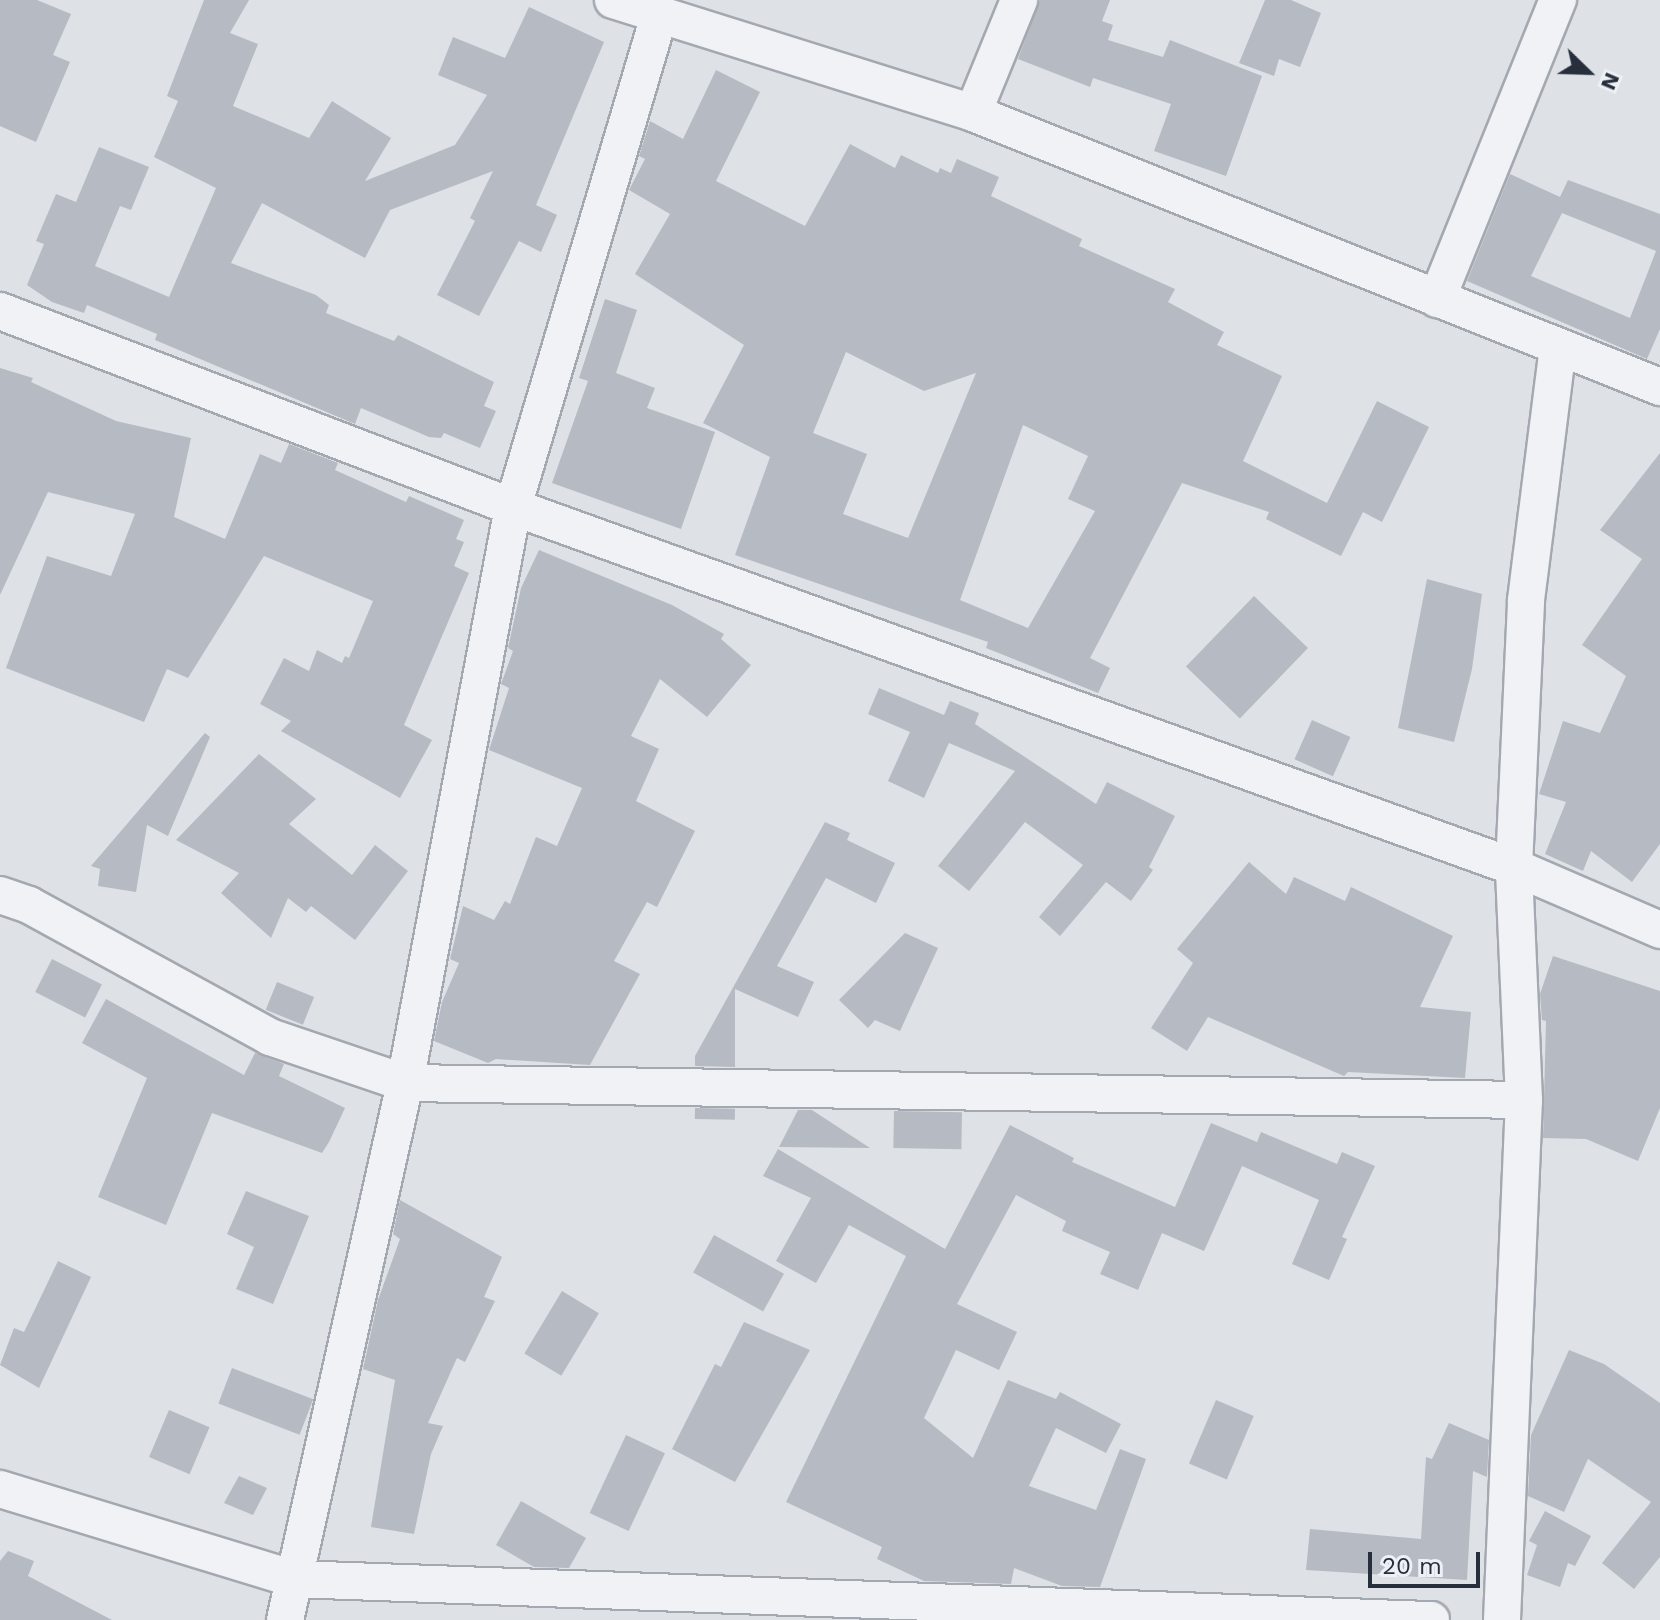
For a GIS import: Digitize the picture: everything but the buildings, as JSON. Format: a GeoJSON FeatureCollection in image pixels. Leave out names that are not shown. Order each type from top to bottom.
{"type":"FeatureCollection","features":[{"type":"Feature","properties":{"kind":"street"},"geometry":{"type":"LineString","coordinates":[[613,0],[973,113],[1660,387]]}},
{"type":"Feature","properties":{"kind":"street"},"geometry":{"type":"LineString","coordinates":[[973,113],[1019,0]]}},
{"type":"Feature","properties":{"kind":"street"},"geometry":{"type":"LineString","coordinates":[[1437,299],[1558,0]]}},
{"type":"Feature","properties":{"kind":"street"},"geometry":{"type":"LineString","coordinates":[[285,1620],[405,1083],[513,507],[659,16]]}},
{"type":"Feature","properties":{"kind":"street"},"geometry":{"type":"LineString","coordinates":[[0,311],[513,507],[1514,867],[1660,930]]}},
{"type":"Feature","properties":{"kind":"street"},"geometry":{"type":"LineString","coordinates":[[1502,1620],[1524,1100],[1514,867],[1526,600],[1558,347]]}},
{"type":"Feature","properties":{"kind":"street"},"geometry":{"type":"LineString","coordinates":[[0,895],[29,905],[270,1037],[405,1083],[1524,1100]]}},
{"type":"Feature","properties":{"kind":"street"},"geometry":{"type":"LineString","coordinates":[[0,1489],[294,1579],[1431,1620]]}}]}
